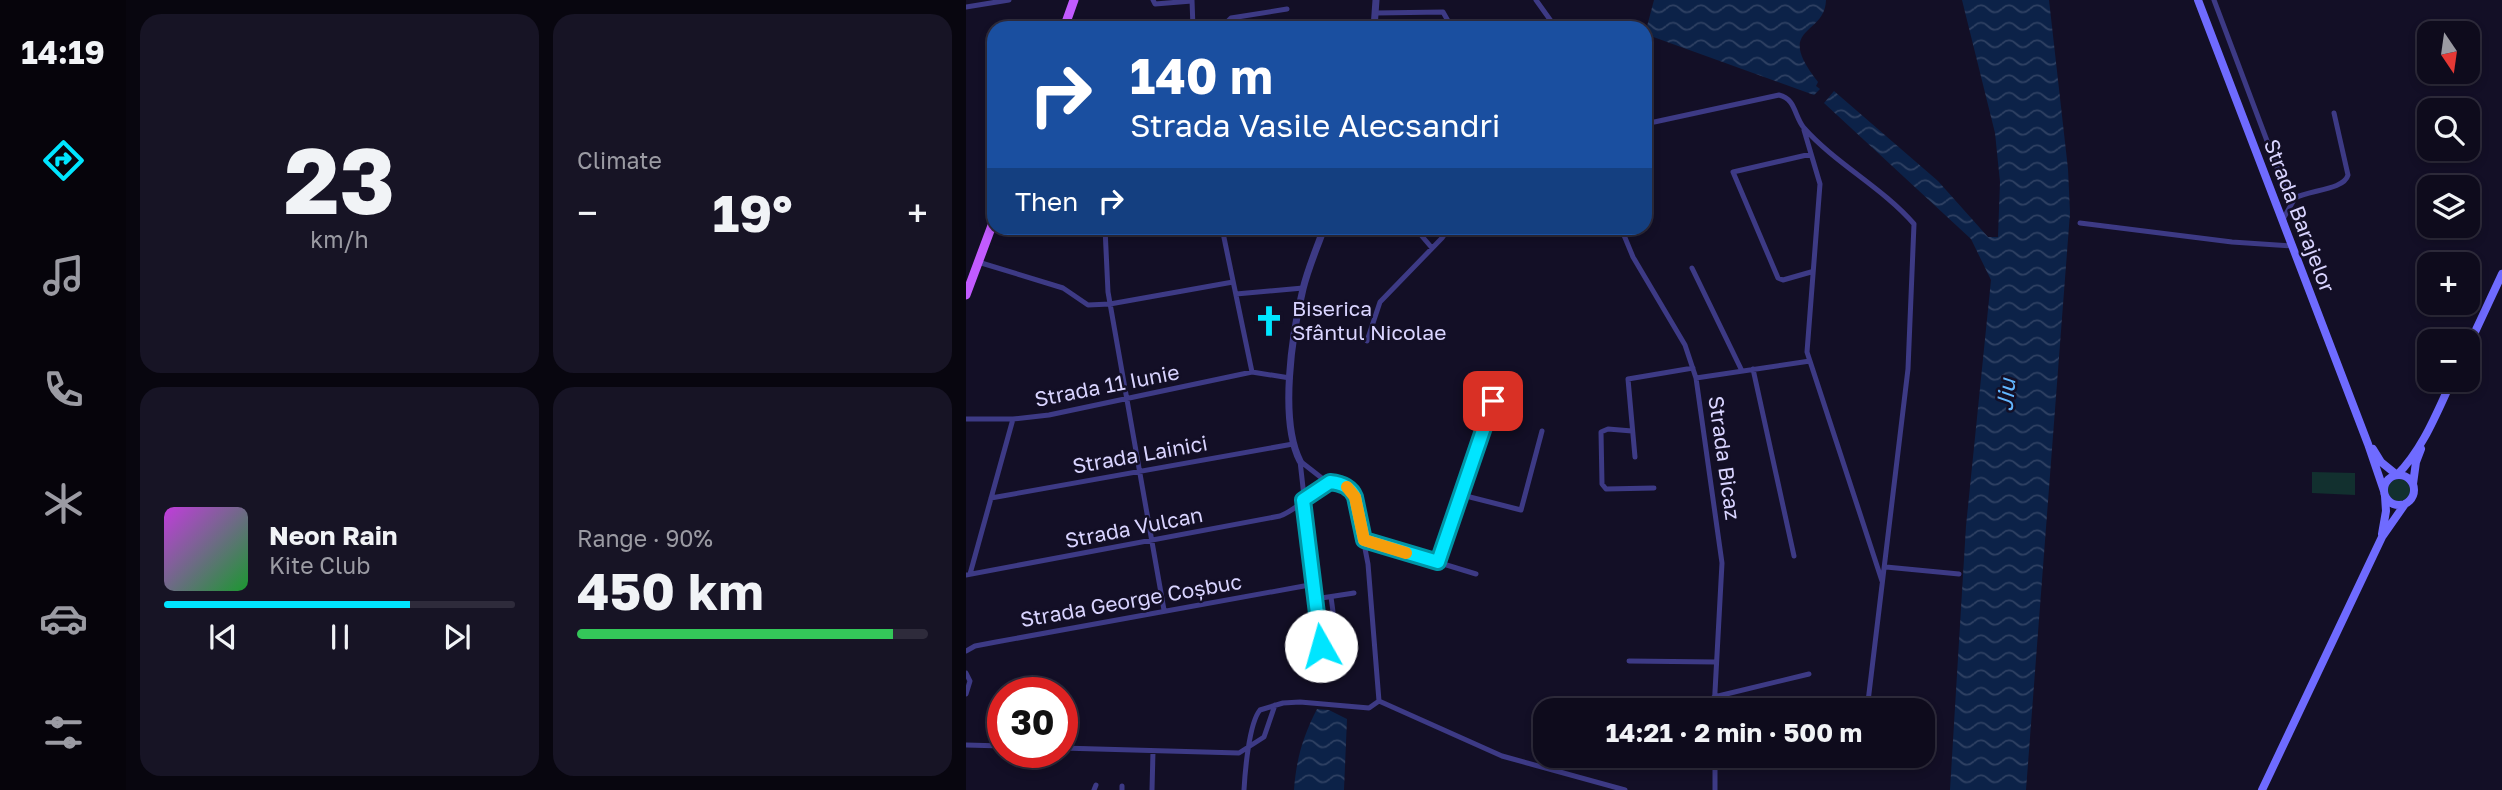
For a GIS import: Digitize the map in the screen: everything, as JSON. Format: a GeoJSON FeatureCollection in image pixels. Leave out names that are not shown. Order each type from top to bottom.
{"type":"FeatureCollection","features":[{"type":"Feature","properties":{"kind":"main road"},"geometry":{"type":"LineString","coordinates":[[1066,21],[1074,0]]}},
{"type":"Feature","properties":{"kind":"main road","name":"Strada Barajelor"},"geometry":{"type":"LineString","coordinates":[[2198,0],[2368,444],[2384,494],[2386,511],[2382,537]]}},
{"type":"Feature","properties":{"kind":"main road"},"geometry":{"type":"LineString","coordinates":[[966,295],[988,235]]}},
{"type":"Feature","properties":{"kind":"main road"},"geometry":{"type":"LineString","coordinates":[[2476,329],[2502,274]]}},
{"type":"Feature","properties":{"kind":"main road"},"geometry":{"type":"LineString","coordinates":[[2405,504],[2391,503],[2384,494],[2386,482],[2407,465],[2423,441],[2446,392]]}},
{"type":"Feature","properties":{"kind":"main road"},"geometry":{"type":"LineString","coordinates":[[2413,484],[2423,441]]}},
{"type":"Feature","properties":{"kind":"main road","name":"Strada Barajelor"},"geometry":{"type":"LineString","coordinates":[[2262,790],[2382,537],[2414,493],[2413,484],[2407,477],[2397,475],[2381,461],[2368,444]]}},
{"type":"Feature","properties":{"kind":"street"},"geometry":{"type":"LineString","coordinates":[[966,7],[1009,0]]}},
{"type":"Feature","properties":{"kind":"street"},"geometry":{"type":"LineString","coordinates":[[1153,0],[1155,4],[1192,1],[1193,21]]}},
{"type":"Feature","properties":{"kind":"street"},"geometry":{"type":"LineString","coordinates":[[1375,21],[1376,0]]}},
{"type":"Feature","properties":{"kind":"street"},"geometry":{"type":"LineString","coordinates":[[1536,0],[1551,21]]}},
{"type":"Feature","properties":{"kind":"street"},"geometry":{"type":"LineString","coordinates":[[2214,0],[2284,186],[2295,198]]}},
{"type":"Feature","properties":{"kind":"street"},"geometry":{"type":"LineString","coordinates":[[1228,21],[1231,18],[1287,9]]}},
{"type":"Feature","properties":{"kind":"street"},"geometry":{"type":"LineString","coordinates":[[1376,13],[1443,12],[1448,21]]}},
{"type":"Feature","properties":{"kind":"street"},"geometry":{"type":"LineString","coordinates":[[1652,122],[1779,95],[1791,100],[1804,127],[1820,184],[1806,346],[1883,584]]}},
{"type":"Feature","properties":{"kind":"street"},"geometry":{"type":"LineString","coordinates":[[2282,221],[2295,198],[2346,181],[2348,174],[2333,113]]}},
{"type":"Feature","properties":{"kind":"street"},"geometry":{"type":"LineString","coordinates":[[1804,127],[1914,224],[1908,369],[1869,698]]}},
{"type":"Feature","properties":{"kind":"street"},"geometry":{"type":"LineString","coordinates":[[1811,153],[1733,172],[1778,278],[1783,280],[1811,272]]}},
{"type":"Feature","properties":{"kind":"street"},"geometry":{"type":"LineString","coordinates":[[2080,223],[2232,242],[2292,246]]}},
{"type":"Feature","properties":{"kind":"street"},"geometry":{"type":"LineString","coordinates":[[1105,235],[1110,304],[1164,610]]}},
{"type":"Feature","properties":{"kind":"street"},"geometry":{"type":"LineString","coordinates":[[1223,235],[1252,372]]}},
{"type":"Feature","properties":{"kind":"street"},"geometry":{"type":"LineString","coordinates":[[1322,235],[1303,288],[1290,378],[1293,444],[1300,461],[1321,646],[1331,650],[1337,641],[1331,597]]}},
{"type":"Feature","properties":{"kind":"street"},"geometry":{"type":"LineString","coordinates":[[1421,235],[1432,248]]}},
{"type":"Feature","properties":{"kind":"street"},"geometry":{"type":"LineString","coordinates":[[1367,341],[1380,302],[1443,235]]}},
{"type":"Feature","properties":{"kind":"street","name":"Strada Bicaz"},"geometry":{"type":"LineString","coordinates":[[1624,235],[1633,257],[1685,345],[1696,378],[1721,549],[1714,697]]}},
{"type":"Feature","properties":{"kind":"street"},"geometry":{"type":"LineString","coordinates":[[978,262],[1063,288],[1088,305],[1110,304],[1233,282]]}},
{"type":"Feature","properties":{"kind":"street"},"geometry":{"type":"LineString","coordinates":[[1692,268],[1742,371]]}},
{"type":"Feature","properties":{"kind":"street"},"geometry":{"type":"LineString","coordinates":[[1236,294],[1303,288]]}},
{"type":"Feature","properties":{"kind":"street"},"geometry":{"type":"LineString","coordinates":[[1696,378],[1810,361]]}},
{"type":"Feature","properties":{"kind":"street"},"geometry":{"type":"LineString","coordinates":[[1635,457],[1628,379],[1693,368]]}},
{"type":"Feature","properties":{"kind":"street"},"geometry":{"type":"LineString","coordinates":[[1753,369],[1794,556]]}},
{"type":"Feature","properties":{"kind":"street","name":"Strada 11 Iunie"},"geometry":{"type":"LineString","coordinates":[[966,419],[1013,419],[1049,415],[1252,372],[1290,378]]}},
{"type":"Feature","properties":{"kind":"street"},"geometry":{"type":"LineString","coordinates":[[1438,562],[1493,401]]}},
{"type":"Feature","properties":{"kind":"street"},"geometry":{"type":"LineString","coordinates":[[968,575],[1013,419]]}},
{"type":"Feature","properties":{"kind":"street"},"geometry":{"type":"LineString","coordinates":[[1632,430],[1608,429],[1601,432],[1602,484],[1606,489],[1654,488]]}},
{"type":"Feature","properties":{"kind":"street"},"geometry":{"type":"LineString","coordinates":[[1462,495],[1521,510],[1542,431]]}},
{"type":"Feature","properties":{"kind":"street","name":"Strada Lainici"},"geometry":{"type":"LineString","coordinates":[[991,498],[1293,444]]}},
{"type":"Feature","properties":{"kind":"street"},"geometry":{"type":"LineString","coordinates":[[1300,461],[1318,477],[1352,491],[1364,540],[1379,701]]}},
{"type":"Feature","properties":{"kind":"street","name":"Strada Vulcan"},"geometry":{"type":"LineString","coordinates":[[968,575],[1280,516],[1292,511],[1330,482]]}},
{"type":"Feature","properties":{"kind":"street"},"geometry":{"type":"LineString","coordinates":[[1364,540],[1476,575]]}},
{"type":"Feature","properties":{"kind":"street"},"geometry":{"type":"LineString","coordinates":[[1886,567],[1959,574]]}},
{"type":"Feature","properties":{"kind":"street","name":"Strada George Coșbuc"},"geometry":{"type":"LineString","coordinates":[[966,651],[975,646],[1304,586]]}},
{"type":"Feature","properties":{"kind":"street"},"geometry":{"type":"LineString","coordinates":[[1315,598],[1354,593]]}},
{"type":"Feature","properties":{"kind":"street"},"geometry":{"type":"LineString","coordinates":[[1629,661],[1716,662]]}},
{"type":"Feature","properties":{"kind":"street"},"geometry":{"type":"LineString","coordinates":[[966,673],[970,681],[966,694]]}},
{"type":"Feature","properties":{"kind":"street"},"geometry":{"type":"LineString","coordinates":[[1714,697],[1809,674]]}},
{"type":"Feature","properties":{"kind":"street"},"geometry":{"type":"LineString","coordinates":[[1244,790],[1254,719],[1264,708],[1300,702],[1369,708],[1379,701]]}},
{"type":"Feature","properties":{"kind":"street"},"geometry":{"type":"LineString","coordinates":[[1379,701],[1503,756],[1625,790]]}},
{"type":"Feature","properties":{"kind":"street"},"geometry":{"type":"LineString","coordinates":[[1078,749],[1238,754],[1268,732],[1275,705]]}},
{"type":"Feature","properties":{"kind":"street"},"geometry":{"type":"LineString","coordinates":[[966,745],[987,746]]}},
{"type":"Feature","properties":{"kind":"street"},"geometry":{"type":"LineString","coordinates":[[1152,790],[1153,751]]}},
{"type":"Feature","properties":{"kind":"street"},"geometry":{"type":"LineString","coordinates":[[1715,768],[1715,790]]}},
{"type":"Feature","properties":{"kind":"green space"},"geometry":{"type":"Polygon","coordinates":[[[2312,472],[2355,473],[2355,495],[2312,493],[2312,472]]]}},
{"type":"Feature","properties":{"kind":"green space"},"geometry":{"type":"Polygon","coordinates":[[[2399,479],[2407,482],[2410,490],[2407,498],[2399,501],[2391,498],[2388,490],[2391,482],[2399,479]]]}},
{"type":"Feature","properties":{"kind":"water"},"geometry":{"type":"Polygon","coordinates":[[[1654,0],[1826,0],[1824,12],[1800,41],[1805,64],[1820,89],[1814,95],[1652,37],[1652,21],[1648,21],[1654,0]]]}},
{"type":"Feature","properties":{"kind":"water","name":"Jiu"},"geometry":{"type":"Polygon","coordinates":[[[1962,0],[2049,0],[2068,169],[2070,213],[2026,790],[1950,790],[1966,526],[1991,280],[1971,239],[1824,103],[1834,91],[1938,181],[1988,237],[1998,237],[2000,182],[1995,133],[1962,0]]]}},
{"type":"Feature","properties":{"kind":"water"},"geometry":{"type":"Polygon","coordinates":[[[1317,709],[1329,710],[1347,719],[1344,790],[1294,790],[1301,748],[1317,709]]]}},
{"type":"Feature","properties":{"kind":"slow traffic"},"geometry":{"type":"LineString","coordinates":[[1347,487],[1355,497],[1364,540],[1406,553]]}},
{"type":"Feature","properties":{"kind":"place","name":"Biserica Sfântul Nicolae"},"geometry":{"type":"Point","coordinates":[1269,321]}},
{"type":"Feature","properties":{"kind":"route"},"geometry":{"type":"LineString","coordinates":[[1321,646],[1303,500],[1330,482],[1346,487],[1355,497],[1364,540],[1438,562],[1493,401]]}}]}
